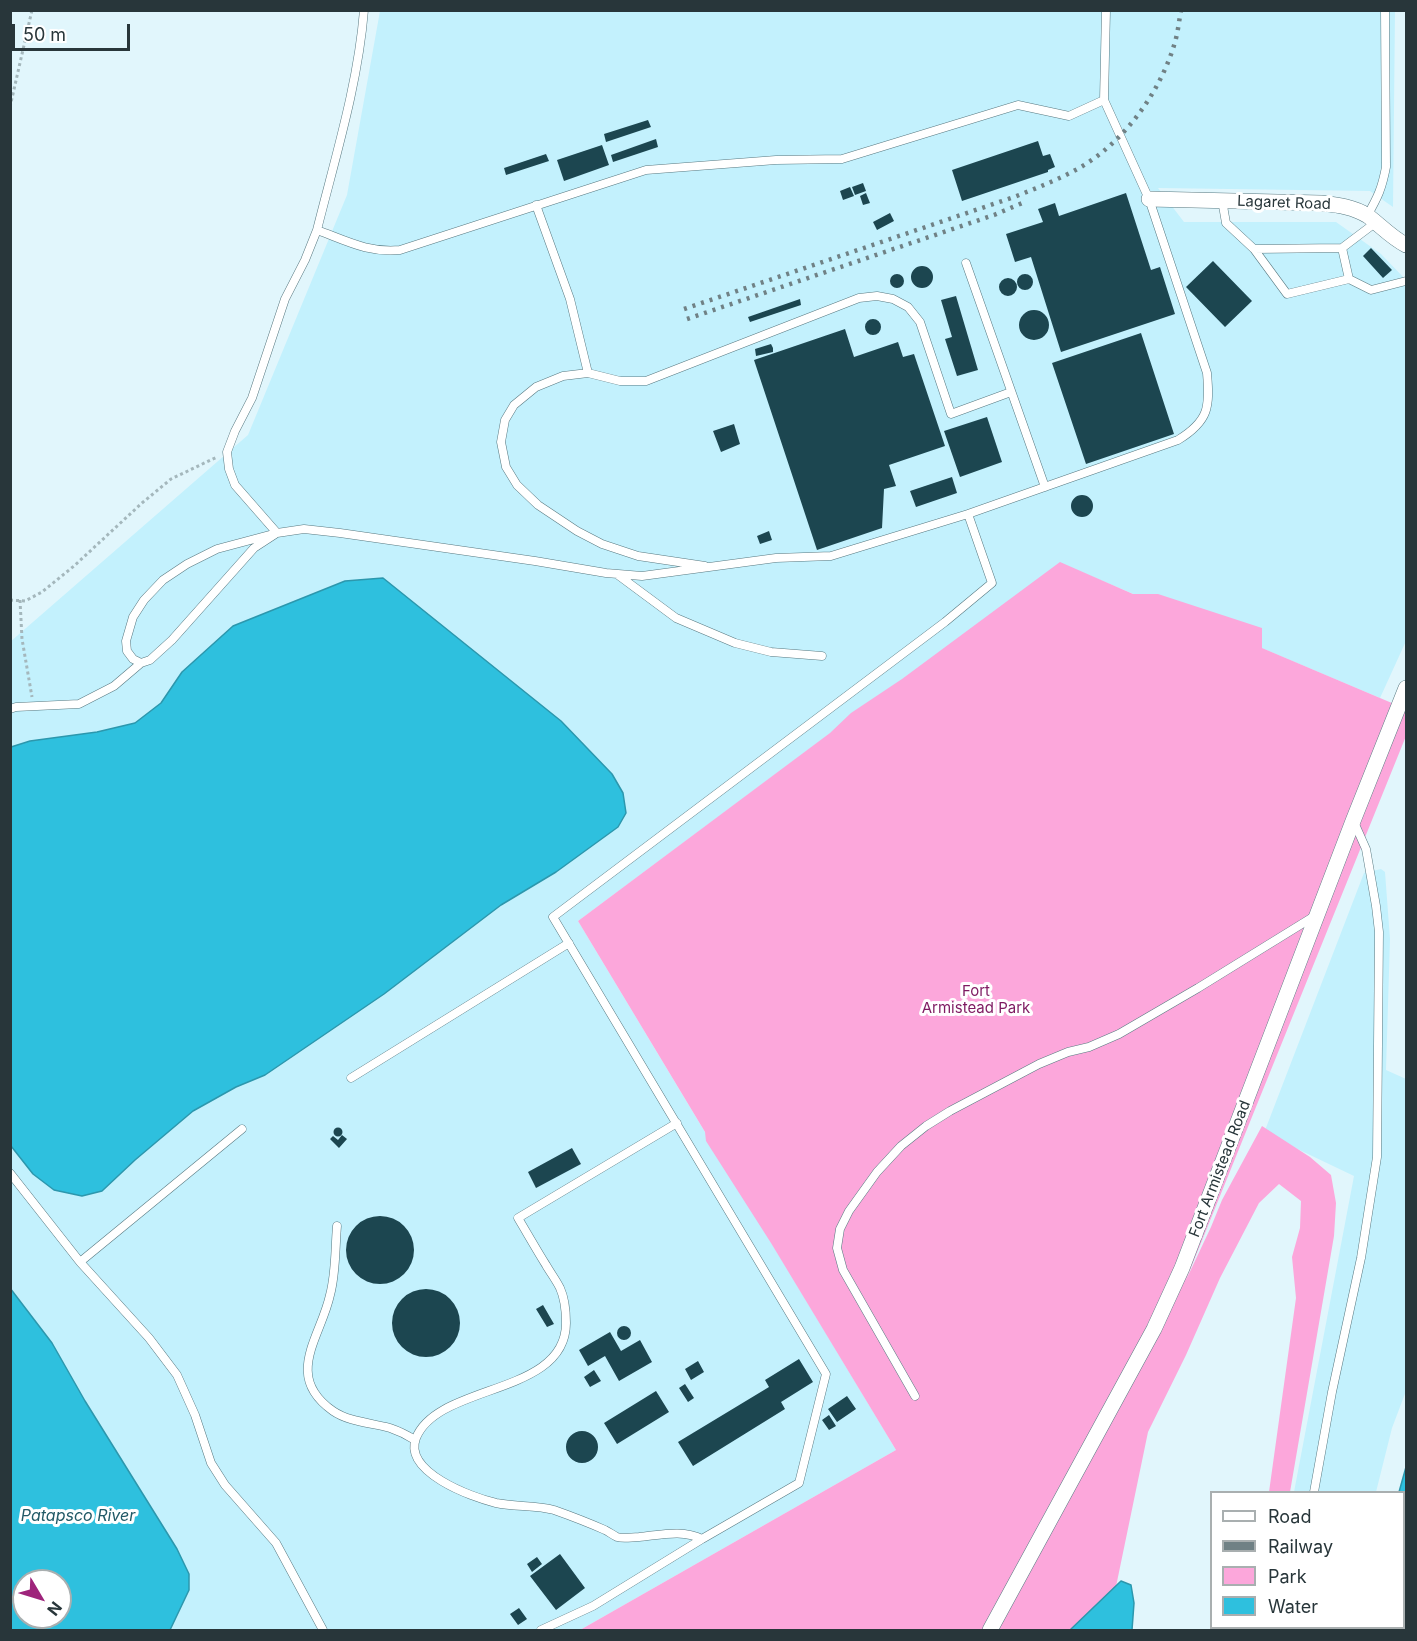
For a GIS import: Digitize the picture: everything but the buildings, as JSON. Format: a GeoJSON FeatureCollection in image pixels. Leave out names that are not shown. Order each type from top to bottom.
{"type":"FeatureCollection","features":[{"type":"Feature","properties":{"kind":"street","name":"Lagaret Road"},"geometry":{"type":"LineString","coordinates":[[1149,198],[1322,203],[1353,209],[1407,245]]}},
{"type":"Feature","properties":{"kind":"street","name":"Fort Armistead Road"},"geometry":{"type":"LineString","coordinates":[[990,1630],[1154,1329],[1173,1288],[1353,821],[1407,688]]}},
{"type":"Feature","properties":{"kind":"lane"},"geometry":{"type":"LineString","coordinates":[[277,533],[235,485],[229,469],[227,452],[252,398],[285,299],[317,230],[346,116],[362,39],[364,10]]}},
{"type":"Feature","properties":{"kind":"lane"},"geometry":{"type":"LineString","coordinates":[[141,663],[127,651],[126,641],[133,617],[144,600],[163,580],[217,549],[277,533],[304,529],[340,533],[642,576],[776,558],[831,556],[968,514],[1178,440],[1193,431],[1207,409],[1209,394],[1207,373],[1149,198],[1104,100],[1106,10]]}},
{"type":"Feature","properties":{"kind":"lane"},"geometry":{"type":"LineString","coordinates":[[1254,249],[1342,248],[1371,219],[1383,185],[1386,167],[1385,10]]}},
{"type":"Feature","properties":{"kind":"lane"},"geometry":{"type":"LineString","coordinates":[[317,230],[363,248],[383,252],[400,250],[646,170],[776,160],[842,159],[1018,105],[1069,116],[1104,100]]}},
{"type":"Feature","properties":{"kind":"lane"},"geometry":{"type":"LineString","coordinates":[[1222,200],[1226,223],[1254,249],[1287,294],[1349,279],[1371,290],[1407,281]]}},
{"type":"Feature","properties":{"kind":"lane"},"geometry":{"type":"LineString","coordinates":[[536,205],[570,299],[588,373]]}},
{"type":"Feature","properties":{"kind":"lane"},"geometry":{"type":"LineString","coordinates":[[1342,248],[1349,279]]}},
{"type":"Feature","properties":{"kind":"lane"},"geometry":{"type":"LineString","coordinates":[[966,263],[1045,487]]}},
{"type":"Feature","properties":{"kind":"lane"},"geometry":{"type":"LineString","coordinates":[[716,567],[638,556],[602,544],[538,505],[517,485],[506,467],[501,442],[505,420],[514,405],[536,387],[563,376],[588,373],[620,381],[646,381],[859,298],[877,296],[893,299],[908,307],[920,322],[951,414],[1011,392]]}},
{"type":"Feature","properties":{"kind":"lane"},"geometry":{"type":"LineString","coordinates":[[541,1630],[593,1606],[799,1483],[826,1374],[553,917],[945,622],[992,583],[968,514]]}},
{"type":"Feature","properties":{"kind":"lane"},"geometry":{"type":"LineString","coordinates":[[10,709],[79,704],[114,686],[141,663],[150,660],[172,640],[254,549],[277,533]]}},
{"type":"Feature","properties":{"kind":"lane"},"geometry":{"type":"LineString","coordinates":[[617,574],[676,618],[735,643],[762,650],[822,656]]}},
{"type":"Feature","properties":{"kind":"lane"},"geometry":{"type":"LineString","coordinates":[[1314,1491],[1332,1392],[1361,1258],[1377,1157],[1379,932],[1366,849],[1353,821]]}},
{"type":"Feature","properties":{"kind":"lane"},"geometry":{"type":"LineString","coordinates":[[915,1396],[843,1270],[837,1248],[840,1229],[849,1211],[877,1172],[901,1146],[950,1111],[1039,1064],[1119,1034],[1317,915]]}},
{"type":"Feature","properties":{"kind":"lane"},"geometry":{"type":"LineString","coordinates":[[351,1078],[569,943]]}},
{"type":"Feature","properties":{"kind":"lane"},"geometry":{"type":"LineString","coordinates":[[677,1123],[518,1218],[560,1288],[566,1309],[566,1332],[561,1347],[537,1370],[449,1407],[431,1419],[415,1440],[414,1450],[418,1462],[431,1475],[451,1486],[495,1503],[552,1510],[618,1537],[681,1533],[702,1539]]}},
{"type":"Feature","properties":{"kind":"lane"},"geometry":{"type":"LineString","coordinates":[[80,1262],[242,1129]]}},
{"type":"Feature","properties":{"kind":"lane"},"geometry":{"type":"LineString","coordinates":[[10,1173],[80,1262],[149,1338],[177,1375],[195,1415],[211,1463],[225,1485],[276,1543],[323,1630]]}},
{"type":"Feature","properties":{"kind":"lane"},"geometry":{"type":"LineString","coordinates":[[338,1226],[334,1281],[308,1362],[309,1383],[323,1403],[334,1412],[361,1422],[391,1429],[415,1440]]}},
{"type":"Feature","properties":{"kind":"path"},"geometry":{"type":"LineString","coordinates":[[10,107],[32,10]]}},
{"type":"Feature","properties":{"kind":"path"},"geometry":{"type":"LineString","coordinates":[[10,600],[25,601],[42,592],[74,567],[171,479],[227,452]]}},
{"type":"Feature","properties":{"kind":"path"},"geometry":{"type":"LineString","coordinates":[[20,600],[22,639],[34,706]]}},
{"type":"Feature","properties":{"kind":"shaded area"},"geometry":{"type":"Polygon","coordinates":[[[380,11],[1395,11],[1393,207],[1370,191],[1158,188],[1184,222],[1336,222],[1381,254],[1406,280],[1406,641],[1380,698],[1060,563],[578,921],[896,1450],[580,1630],[170,1630],[189,1590],[189,1574],[177,1549],[85,1401],[52,1343],[11,1288],[10,690],[12,688],[10,642],[248,435],[347,195],[380,11]]]}},
{"type":"Feature","properties":{"kind":"shaded area"},"geometry":{"type":"Polygon","coordinates":[[[1381,869],[1385,872],[1390,939],[1386,1070],[1406,1079],[1406,1391],[1392,1428],[1376,1491],[1294,1491],[1354,1176],[1264,1133],[1364,873],[1381,869]]]}},
{"type":"Feature","properties":{"kind":"green space","name":"Fort Armistead Park"},"geometry":{"type":"Polygon","coordinates":[[[1060,562],[1133,594],[1158,594],[1262,628],[1262,648],[1406,709],[1406,736],[1186,1280],[1222,1200],[1262,1126],[1310,1157],[1331,1175],[1336,1203],[1334,1236],[1290,1491],[1269,1491],[1296,1298],[1292,1257],[1300,1228],[1301,1201],[1279,1184],[1259,1203],[1220,1278],[1186,1355],[1148,1432],[1107,1630],[580,1630],[896,1450],[771,1243],[706,1141],[705,1132],[578,921],[830,733],[851,713],[902,679],[1060,562]]]}},
{"type":"Feature","properties":{"kind":"water"},"geometry":{"type":"Polygon","coordinates":[[[383,578],[561,721],[612,774],[623,793],[626,813],[618,827],[556,872],[501,905],[384,994],[265,1075],[236,1087],[193,1111],[102,1191],[82,1196],[54,1190],[33,1174],[11,1146],[11,747],[30,741],[97,732],[135,723],[161,703],[182,672],[233,626],[345,581],[383,578]]]}},
{"type":"Feature","properties":{"kind":"water","name":"Patapsco River"},"geometry":{"type":"Polygon","coordinates":[[[10,1288],[52,1343],[85,1401],[177,1549],[189,1574],[189,1590],[170,1630],[11,1630],[10,1288]]]}},
{"type":"Feature","properties":{"kind":"water"},"geometry":{"type":"Polygon","coordinates":[[[1406,1467],[1406,1630],[1368,1630],[1405,1629],[1405,1491],[1399,1491],[1406,1467]]]}},
{"type":"Feature","properties":{"kind":"water"},"geometry":{"type":"Polygon","coordinates":[[[1121,1581],[1131,1585],[1134,1603],[1132,1630],[1070,1630],[1121,1581]]]}},
{"type":"Feature","properties":{"kind":"railway"},"geometry":{"type":"LineString","coordinates":[[684,309],[1014,197],[1081,167],[1097,156],[1126,129],[1151,96],[1169,60],[1181,10]]}},
{"type":"Feature","properties":{"kind":"railway"},"geometry":{"type":"LineString","coordinates":[[687,319],[994,215],[1027,201]]}}]}
